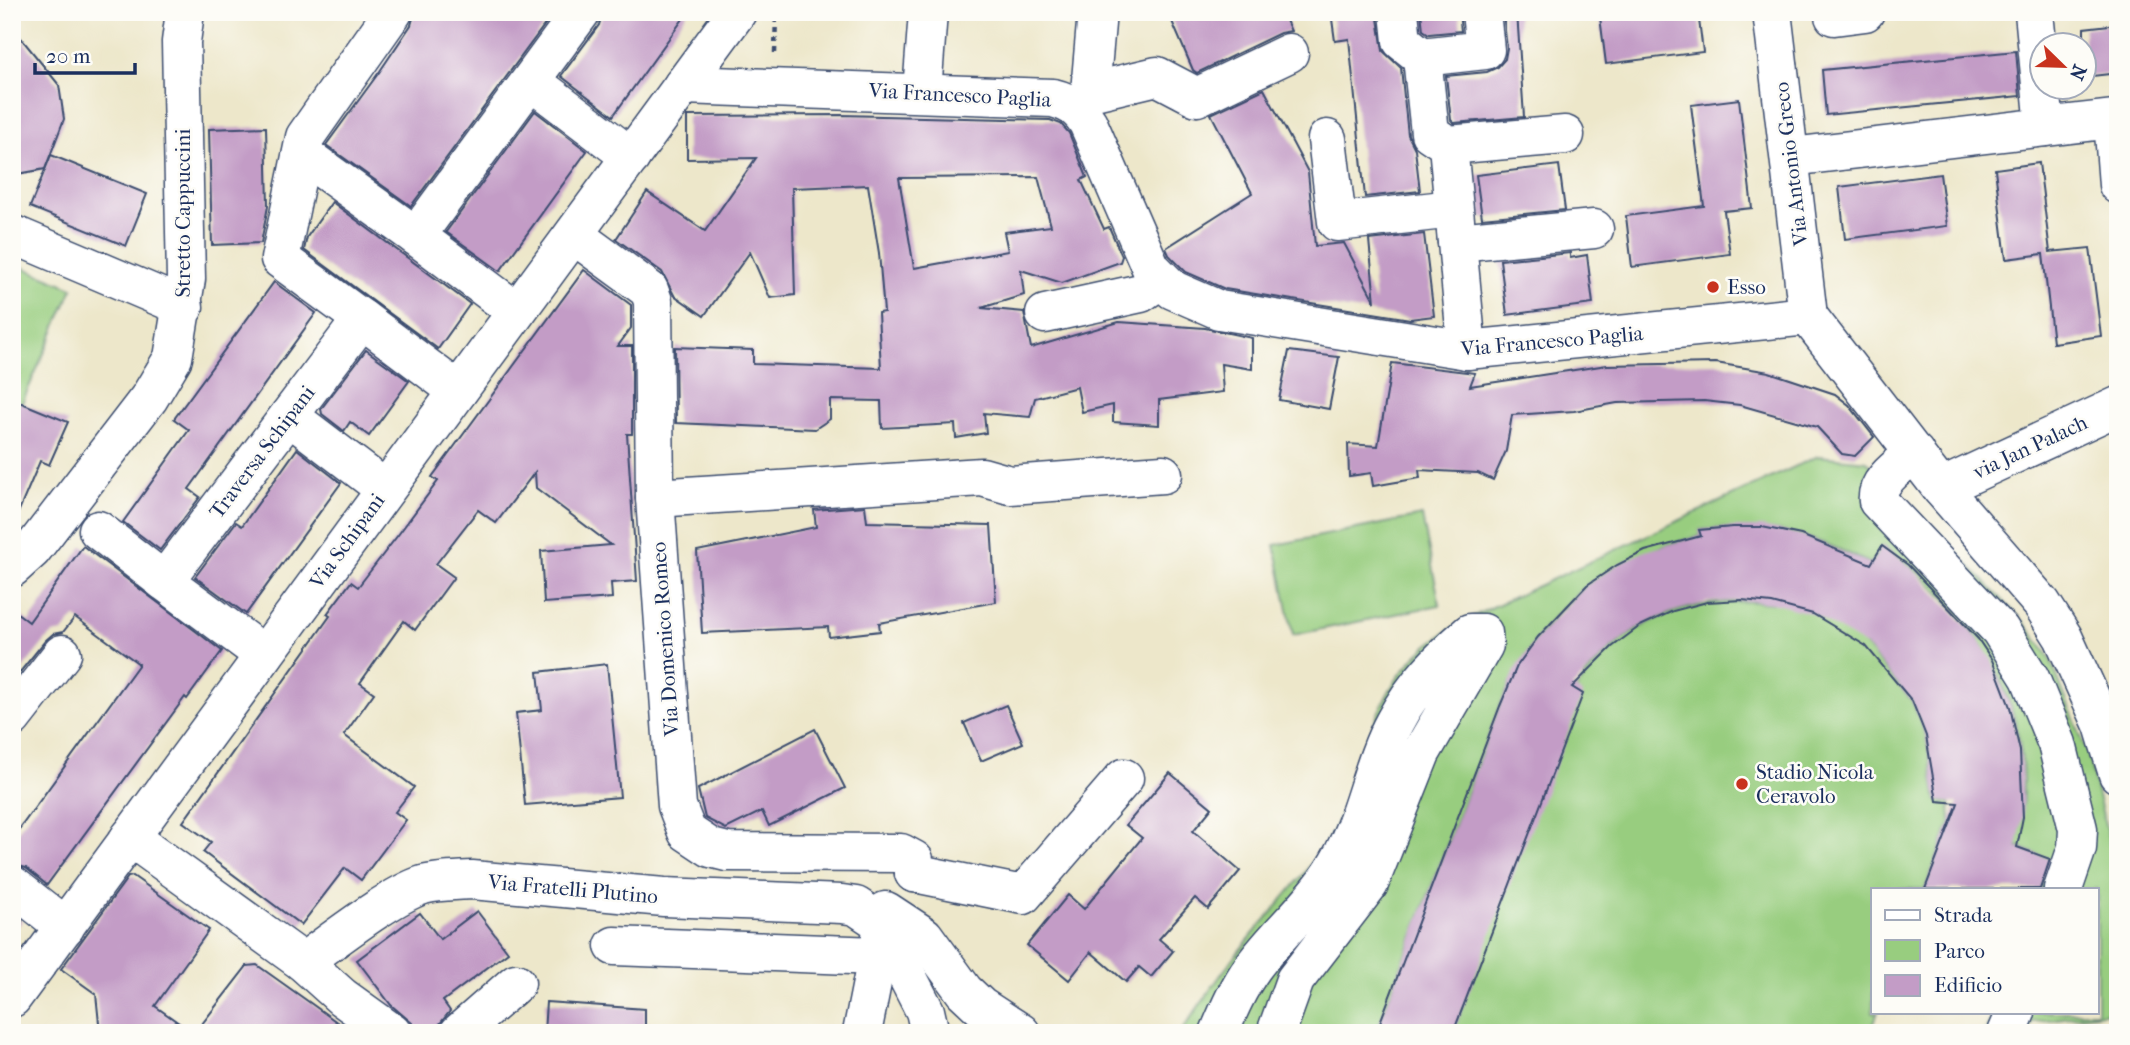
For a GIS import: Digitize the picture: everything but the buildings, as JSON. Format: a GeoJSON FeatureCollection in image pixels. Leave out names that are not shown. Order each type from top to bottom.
{"type":"FeatureCollection","features":[{"type":"Feature","properties":{"kind":"street","name":"Stretto Cappuccini"},"geometry":{"type":"LineString","coordinates":[[12,568],[32,550],[163,377],[173,358],[184,307],[186,279],[181,42],[185,12]]}},
{"type":"Feature","properties":{"kind":"street"},"geometry":{"type":"LineString","coordinates":[[393,12],[305,137],[280,258],[458,391]]}},
{"type":"Feature","properties":{"kind":"street"},"geometry":{"type":"LineString","coordinates":[[416,236],[581,12]]}},
{"type":"Feature","properties":{"kind":"street","name":"Via Schipani"},"geometry":{"type":"LineString","coordinates":[[12,998],[737,12]]}},
{"type":"Feature","properties":{"kind":"street"},"geometry":{"type":"LineString","coordinates":[[922,92],[929,12]]}},
{"type":"Feature","properties":{"kind":"street"},"geometry":{"type":"LineString","coordinates":[[1097,12],[1083,99],[1157,76],[1197,97],[1289,53]]}},
{"type":"Feature","properties":{"kind":"street"},"geometry":{"type":"LineString","coordinates":[[1399,12],[1402,41],[1422,57],[1485,50],[1481,12]]}},
{"type":"Feature","properties":{"kind":"street","name":"Via Antonio Greco"},"geometry":{"type":"LineString","coordinates":[[1772,12],[1808,316]]}},
{"type":"Feature","properties":{"kind":"street"},"geometry":{"type":"LineString","coordinates":[[2034,12],[2044,116]]}},
{"type":"Feature","properties":{"kind":"street"},"geometry":{"type":"LineString","coordinates":[[1422,57],[1430,133],[1448,145],[1565,135]]}},
{"type":"Feature","properties":{"kind":"street"},"geometry":{"type":"LineString","coordinates":[[531,82],[631,157]]}},
{"type":"Feature","properties":{"kind":"street","name":"Via Francesco Paglia"},"geometry":{"type":"LineString","coordinates":[[683,85],[775,86],[1083,99],[1088,123],[1144,256],[1161,279],[1191,299],[1219,310],[1467,350],[1808,316]]}},
{"type":"Feature","properties":{"kind":"street"},"geometry":{"type":"LineString","coordinates":[[1791,157],[2044,116]]}},
{"type":"Feature","properties":{"kind":"street"},"geometry":{"type":"LineString","coordinates":[[1831,126],[2044,116],[2115,119],[2118,185]]}},
{"type":"Feature","properties":{"kind":"street"},"geometry":{"type":"LineString","coordinates":[[1326,139],[1337,222],[1594,229]]}},
{"type":"Feature","properties":{"kind":"street"},"geometry":{"type":"LineString","coordinates":[[1448,145],[1467,350]]}},
{"type":"Feature","properties":{"kind":"street"},"geometry":{"type":"LineString","coordinates":[[302,154],[516,311]]}},
{"type":"Feature","properties":{"kind":"street"},"geometry":{"type":"LineString","coordinates":[[12,234],[184,307]]}},
{"type":"Feature","properties":{"kind":"street","name":"Via Domenico Romeo"},"geometry":{"type":"LineString","coordinates":[[574,235],[649,290],[653,301],[655,498],[677,806],[687,832],[711,848],[727,852],[901,853],[914,860],[914,873]]}},
{"type":"Feature","properties":{"kind":"street"},"geometry":{"type":"LineString","coordinates":[[1045,314],[1140,293],[1161,279]]}},
{"type":"Feature","properties":{"kind":"street"},"geometry":{"type":"LineString","coordinates":[[1808,316],[1941,488],[2042,604],[2063,637],[2103,725],[2118,774]]}},
{"type":"Feature","properties":{"kind":"street","name":"Traversa Schipani"},"geometry":{"type":"LineString","coordinates":[[164,581],[362,319]]}},
{"type":"Feature","properties":{"kind":"street","name":"via Jan Palach"},"geometry":{"type":"LineString","coordinates":[[1941,488],[2118,405]]}},
{"type":"Feature","properties":{"kind":"street"},"geometry":{"type":"LineString","coordinates":[[289,416],[385,489]]}},
{"type":"Feature","properties":{"kind":"street"},"geometry":{"type":"LineString","coordinates":[[1914,453],[1883,482],[1879,488],[1878,501],[2000,630],[2030,677],[2057,744],[2078,829],[2073,865],[2063,888]]}},
{"type":"Feature","properties":{"kind":"street"},"geometry":{"type":"LineString","coordinates":[[655,498],[982,477],[1010,485],[1163,474]]}},
{"type":"Feature","properties":{"kind":"street"},"geometry":{"type":"LineString","coordinates":[[98,530],[264,656]]}},
{"type":"Feature","properties":{"kind":"street"},"geometry":{"type":"LineString","coordinates":[[1219,1033],[1234,996],[1254,965],[1331,876],[1348,847],[1361,819],[1393,723],[1416,685],[1471,633],[1483,633],[1485,645],[1409,777],[1369,884],[1295,980],[1276,1033]]}},
{"type":"Feature","properties":{"kind":"street"},"geometry":{"type":"LineString","coordinates":[[12,718],[62,654]]}},
{"type":"Feature","properties":{"kind":"street"},"geometry":{"type":"LineString","coordinates":[[862,1033],[881,929],[914,873],[1023,895],[1124,778]]}},
{"type":"Feature","properties":{"kind":"street"},"geometry":{"type":"LineString","coordinates":[[130,837],[303,962],[342,997],[392,1033]]}},
{"type":"Feature","properties":{"kind":"street","name":"Via Fratelli Plutino"},"geometry":{"type":"LineString","coordinates":[[303,962],[403,895],[423,885],[446,882],[472,880],[664,897],[842,904],[856,906],[881,929],[924,936],[964,991],[981,1007],[1021,1033]]}},
{"type":"Feature","properties":{"kind":"street"},"geometry":{"type":"LineString","coordinates":[[12,885],[65,927]]}},
{"type":"Feature","properties":{"kind":"street"},"geometry":{"type":"LineString","coordinates":[[614,946],[881,929]]}},
{"type":"Feature","properties":{"kind":"street"},"geometry":{"type":"LineString","coordinates":[[881,929],[925,1011],[930,1033]]}},
{"type":"Feature","properties":{"kind":"street"},"geometry":{"type":"LineString","coordinates":[[460,1033],[516,983]]}},
{"type":"Feature","properties":{"kind":"street"},"geometry":{"type":"LineString","coordinates":[[2007,1033],[2015,1014]]}},
{"type":"Feature","properties":{"kind":"path"},"geometry":{"type":"LineString","coordinates":[[775,86],[776,12]]}},
{"type":"Feature","properties":{"kind":"green space"},"geometry":{"type":"Polygon","coordinates":[[[12,263],[73,288],[22,403],[12,406],[12,263]]]}},
{"type":"Feature","properties":{"kind":"green space"},"geometry":{"type":"Polygon","coordinates":[[[1818,456],[1867,461],[2023,621],[2049,656],[2087,752],[2118,876],[2118,1011],[2098,1014],[2098,888],[2040,888],[2051,860],[2016,846],[2023,800],[2021,756],[2013,714],[1998,675],[1977,639],[1951,605],[1919,574],[1883,546],[1871,564],[1828,545],[1788,533],[1725,528],[1700,530],[1701,536],[1664,546],[1603,575],[1577,594],[1554,617],[1534,643],[1500,706],[1376,1033],[1180,1033],[1246,942],[1320,852],[1334,829],[1372,727],[1397,679],[1422,650],[1484,611],[1818,456]]]}},
{"type":"Feature","properties":{"kind":"green space"},"geometry":{"type":"Polygon","coordinates":[[[1422,516],[1440,605],[1293,635],[1275,545],[1422,516]]]}},
{"type":"Feature","properties":{"kind":"green space","name":"Stadio Nicola Ceravolo"},"geometry":{"type":"Polygon","coordinates":[[[1824,554],[1866,646],[1912,701],[1926,736],[1937,801],[1950,802],[1951,821],[1925,888],[1871,888],[1871,1014],[1877,1014],[1870,1033],[1453,1033],[1576,690],[1614,646],[1660,617],[1714,603],[1772,603],[1824,554]]]}},
{"type":"Feature","properties":{"kind":"green space"},"geometry":{"type":"Polygon","coordinates":[[[1992,1014],[2095,1014],[2032,1022],[2027,1033],[1985,1033],[1992,1014]]]}},
{"type":"Feature","properties":{"kind":"place","name":"Esso"},"geometry":{"type":"Point","coordinates":[1713,287]}},
{"type":"Feature","properties":{"kind":"place","name":"Stadio Nicola Ceravolo"},"geometry":{"type":"Point","coordinates":[1742,784]}}]}
